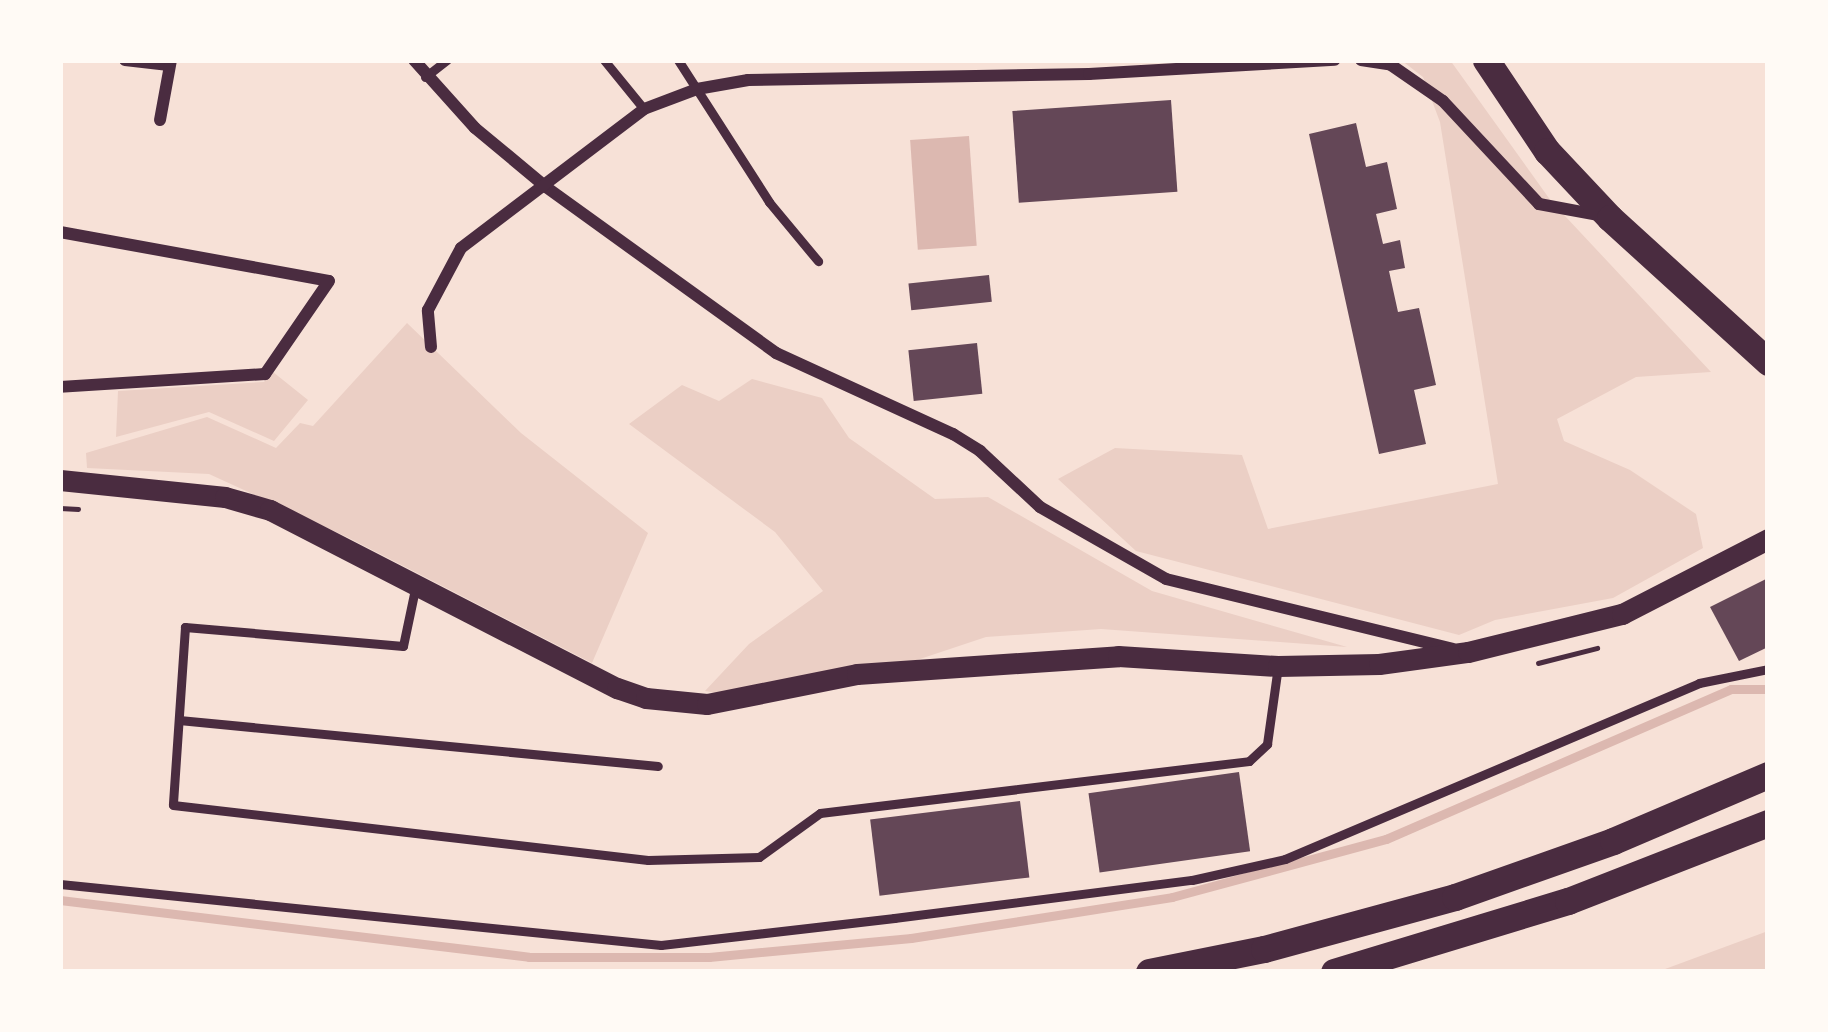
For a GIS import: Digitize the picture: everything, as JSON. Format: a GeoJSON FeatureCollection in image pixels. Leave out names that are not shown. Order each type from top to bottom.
{"type":"FeatureCollection","features":[{"type":"Feature","properties":{"kind":"main road"},"geometry":{"type":"LineString","coordinates":[[1486,60],[1546,151],[1610,218],[1768,362]]}},
{"type":"Feature","properties":{"kind":"main road"},"geometry":{"type":"LineString","coordinates":[[1149,972],[1264,949],[1455,897],[1613,841],[1768,775]]}},
{"type":"Feature","properties":{"kind":"main road"},"geometry":{"type":"LineString","coordinates":[[1334,972],[1568,901],[1768,823]]}},
{"type":"Feature","properties":{"kind":"street"},"geometry":{"type":"LineString","coordinates":[[124,60],[170,63],[160,120]]}},
{"type":"Feature","properties":{"kind":"street"},"geometry":{"type":"LineString","coordinates":[[414,60],[425,77],[546,187],[776,353],[953,434],[980,451],[1040,507],[1166,579],[1468,652]]}},
{"type":"Feature","properties":{"kind":"street"},"geometry":{"type":"LineString","coordinates":[[934,60],[934,76]]}},
{"type":"Feature","properties":{"kind":"street"},"geometry":{"type":"LineString","coordinates":[[431,346],[428,310],[461,248],[644,110],[697,89],[748,80],[1335,60]]}},
{"type":"Feature","properties":{"kind":"street"},"geometry":{"type":"LineString","coordinates":[[1360,60],[1391,64],[1443,100],[1539,204],[1610,218]]}},
{"type":"Feature","properties":{"kind":"street"},"geometry":{"type":"LineString","coordinates":[[60,232],[329,281],[265,374],[60,387]]}},
{"type":"Feature","properties":{"kind":"street"},"geometry":{"type":"LineString","coordinates":[[60,480],[225,496],[271,510],[415,589],[617,688],[707,704],[857,674],[1118,656],[1278,666],[1379,664],[1468,652],[1622,614],[1768,539]]}},
{"type":"Feature","properties":{"kind":"lane"},"geometry":{"type":"LineString","coordinates":[[425,77],[446,60]]}},
{"type":"Feature","properties":{"kind":"lane"},"geometry":{"type":"LineString","coordinates":[[604,60],[644,110]]}},
{"type":"Feature","properties":{"kind":"lane"},"geometry":{"type":"LineString","coordinates":[[678,60],[769,202],[818,261]]}},
{"type":"Feature","properties":{"kind":"lane"},"geometry":{"type":"LineString","coordinates":[[415,589],[403,646],[185,627],[173,805],[648,860],[759,856],[820,813],[1249,761],[1267,744],[1278,666]]}},
{"type":"Feature","properties":{"kind":"lane"},"geometry":{"type":"LineString","coordinates":[[60,884],[662,945],[916,915],[1192,880],[1285,860],[1699,683],[1768,669]]}},
{"type":"Feature","properties":{"kind":"lane"},"geometry":{"type":"LineString","coordinates":[[179,721],[658,766]]}},
{"type":"Feature","properties":{"kind":"shaded area"},"geometry":{"type":"Polygon","coordinates":[[[1401,60],[1450,60],[1551,201],[1711,372],[1636,377],[1557,419],[1564,441],[1630,470],[1696,514],[1703,548],[1613,598],[1495,620],[1459,635],[1136,551],[1058,479],[1115,448],[1242,455],[1268,529],[1498,484],[1440,122],[1423,77],[1401,60]]]}},
{"type":"Feature","properties":{"kind":"shaded area"},"geometry":{"type":"Polygon","coordinates":[[[969,136],[977,246],[918,250],[910,140],[969,136]]]}},
{"type":"Feature","properties":{"kind":"shaded area"},"geometry":{"type":"Polygon","coordinates":[[[407,323],[521,433],[648,533],[592,663],[347,537],[209,474],[87,468],[86,453],[207,417],[276,448],[300,423],[313,426],[407,323]]]}},
{"type":"Feature","properties":{"kind":"shaded area"},"geometry":{"type":"Polygon","coordinates":[[[273,372],[308,400],[274,441],[209,412],[116,437],[118,391],[264,382],[273,372]]]}},
{"type":"Feature","properties":{"kind":"shaded area"},"geometry":{"type":"Polygon","coordinates":[[[752,379],[822,398],[849,438],[935,499],[988,497],[1152,591],[1347,647],[1101,629],[986,637],[851,682],[761,701],[705,691],[749,644],[823,591],[775,532],[629,424],[682,385],[719,401],[752,379]]]}},
{"type":"Feature","properties":{"kind":"shaded area"},"geometry":{"type":"Polygon","coordinates":[[[1768,931],[1768,972],[1657,972],[1768,931]]]}},
{"type":"Feature","properties":{"kind":"building"},"geometry":{"type":"Polygon","coordinates":[[[1171,100],[1177,192],[1019,203],[1012,111],[1171,100]]]}},
{"type":"Feature","properties":{"kind":"building"},"geometry":{"type":"Polygon","coordinates":[[[1356,123],[1366,167],[1387,162],[1397,209],[1376,214],[1383,244],[1400,240],[1405,268],[1389,271],[1398,312],[1419,308],[1436,385],[1414,390],[1426,444],[1379,454],[1309,134],[1356,123]]]}},
{"type":"Feature","properties":{"kind":"building"},"geometry":{"type":"Polygon","coordinates":[[[989,275],[992,302],[911,310],[908,283],[989,275]]]}},
{"type":"Feature","properties":{"kind":"building"},"geometry":{"type":"Polygon","coordinates":[[[977,343],[982,394],[914,401],[908,350],[977,343]]]}},
{"type":"Feature","properties":{"kind":"building"},"geometry":{"type":"Polygon","coordinates":[[[1768,578],[1768,647],[1739,661],[1710,607],[1768,578]]]}},
{"type":"Feature","properties":{"kind":"building"},"geometry":{"type":"Polygon","coordinates":[[[1239,772],[1250,851],[1100,872],[1088,793],[1239,772]]]}},
{"type":"Feature","properties":{"kind":"building"},"geometry":{"type":"Polygon","coordinates":[[[1020,801],[1029,877],[880,896],[870,819],[1020,801]]]}},
{"type":"Feature","properties":{"kind":"waterway"},"geometry":{"type":"LineString","coordinates":[[60,900],[529,957],[709,957],[911,938],[1172,897],[1386,839],[1731,689],[1768,689]]}}]}
